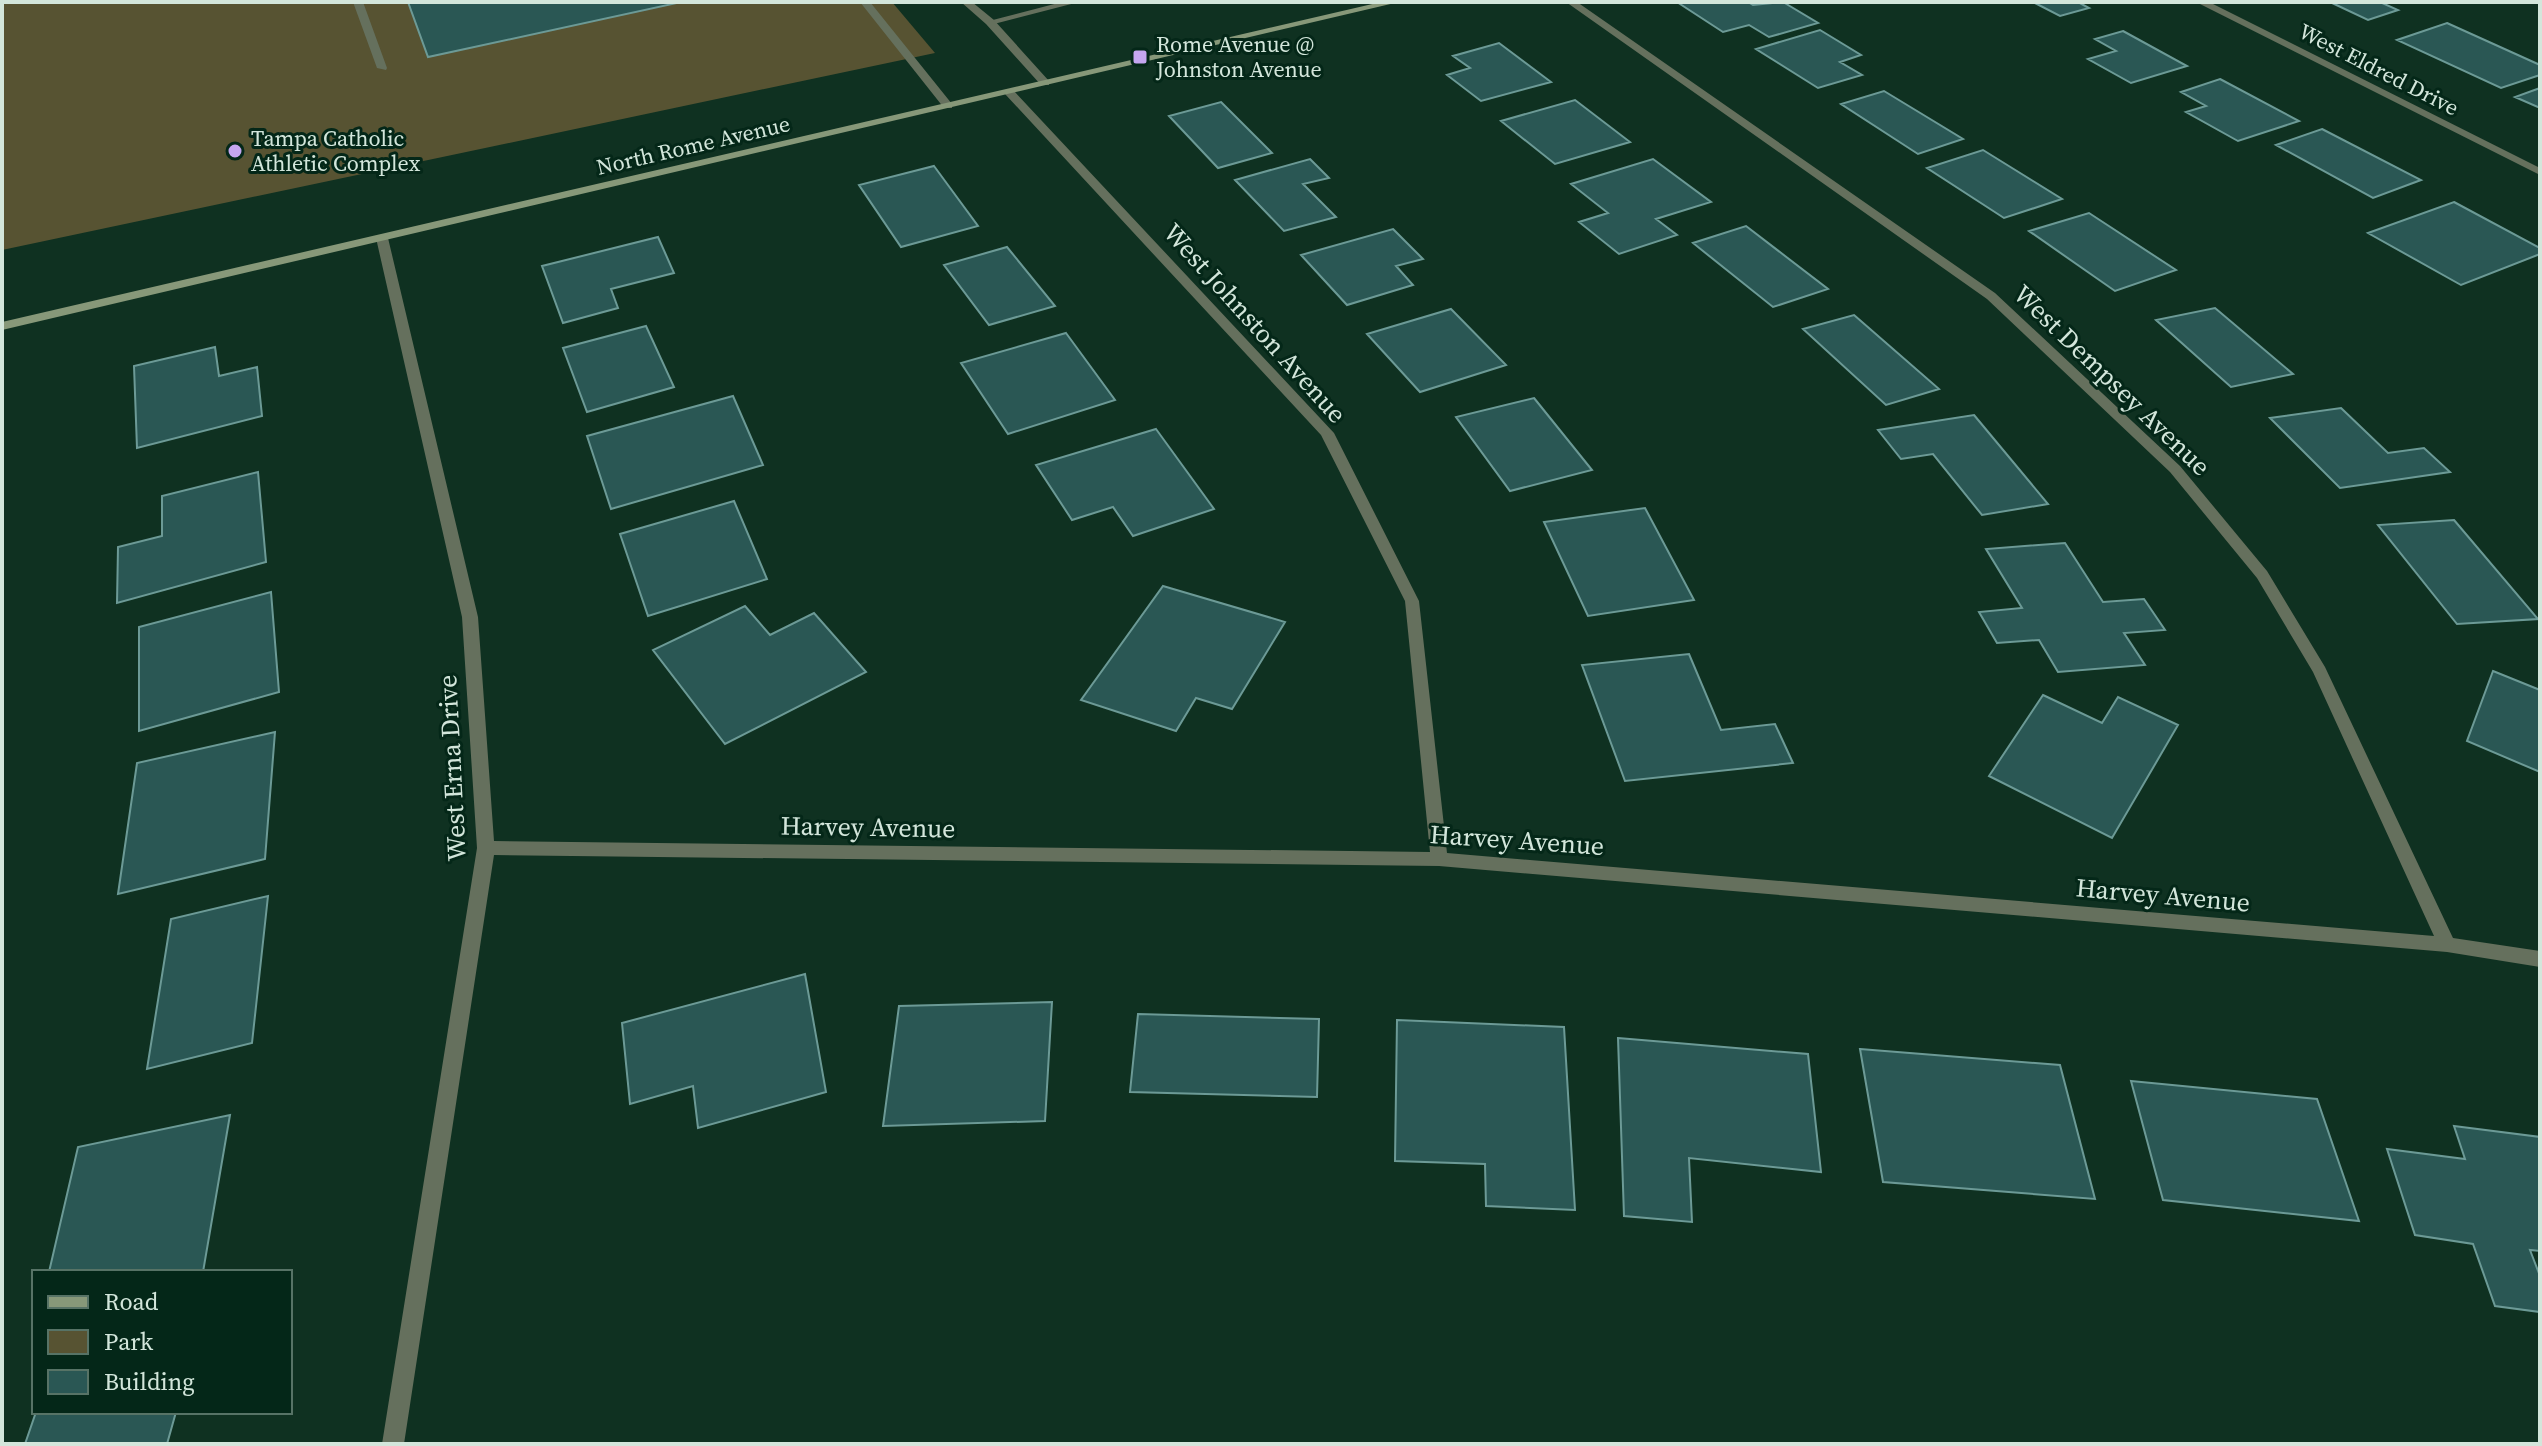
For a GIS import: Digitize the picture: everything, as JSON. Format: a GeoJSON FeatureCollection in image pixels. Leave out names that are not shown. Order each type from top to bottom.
{"type":"FeatureCollection","features":[{"type":"Feature","properties":{"kind":"street"},"geometry":{"type":"LineString","coordinates":[[358,2],[382,68]]}},
{"type":"Feature","properties":{"kind":"street"},"geometry":{"type":"LineString","coordinates":[[865,2],[948,106]]}},
{"type":"Feature","properties":{"kind":"street"},"geometry":{"type":"LineString","coordinates":[[966,2],[990,22],[1045,83]]}},
{"type":"Feature","properties":{"kind":"street"},"geometry":{"type":"LineString","coordinates":[[990,22],[1074,2]]}},
{"type":"Feature","properties":{"kind":"street","name":"North Rome Avenue"},"geometry":{"type":"LineString","coordinates":[[2,326],[1394,2]]}},
{"type":"Feature","properties":{"kind":"street","name":"West Dempsey Avenue"},"geometry":{"type":"LineString","coordinates":[[1571,2],[1991,296],[2175,469],[2262,575],[2320,671],[2447,945]]}},
{"type":"Feature","properties":{"kind":"street","name":"West Eldred Drive"},"geometry":{"type":"LineString","coordinates":[[2201,2],[2540,172]]}},
{"type":"Feature","properties":{"kind":"street","name":"West Johnston Avenue"},"geometry":{"type":"LineString","coordinates":[[1009,92],[1327,433],[1412,601],[1439,859]]}},
{"type":"Feature","properties":{"kind":"street","name":"West Erna Drive"},"geometry":{"type":"LineString","coordinates":[[382,238],[470,617],[486,848],[393,1444]]}},
{"type":"Feature","properties":{"kind":"street","name":"Harvey Avenue"},"geometry":{"type":"LineString","coordinates":[[486,848],[1439,859],[2447,945],[2540,959]]}},
{"type":"Feature","properties":{"kind":"green space","name":"Tampa Catholic Athletic Complex"},"geometry":{"type":"Polygon","coordinates":[[[2,2],[892,2],[935,53],[2,250],[2,2]]]}},
{"type":"Feature","properties":{"kind":"building"},"geometry":{"type":"Polygon","coordinates":[[[408,2],[676,2],[677,3],[428,57],[408,2]]]}},
{"type":"Feature","properties":{"kind":"building"},"geometry":{"type":"Polygon","coordinates":[[[1677,2],[1748,2],[1753,5],[1783,2],[1818,23],[1769,37],[1749,25],[1723,32],[1677,2]]]}},
{"type":"Feature","properties":{"kind":"building"},"geometry":{"type":"Polygon","coordinates":[[[2033,2],[2078,2],[2089,8],[2060,16],[2033,2]]]}},
{"type":"Feature","properties":{"kind":"building"},"geometry":{"type":"Polygon","coordinates":[[[2330,2],[2380,2],[2398,10],[2368,20],[2330,2]]]}},
{"type":"Feature","properties":{"kind":"building"},"geometry":{"type":"Polygon","coordinates":[[[2447,23],[2540,65],[2540,75],[2501,88],[2397,40],[2447,23]]]}},
{"type":"Feature","properties":{"kind":"building"},"geometry":{"type":"Polygon","coordinates":[[[1820,30],[1861,55],[1840,62],[1862,75],[1818,88],[1756,49],[1820,30]]]}},
{"type":"Feature","properties":{"kind":"building"},"geometry":{"type":"Polygon","coordinates":[[[2123,31],[2187,66],[2131,83],[2088,59],[2116,51],[2095,39],[2123,31]]]}},
{"type":"Feature","properties":{"kind":"building"},"geometry":{"type":"Polygon","coordinates":[[[1499,43],[1551,82],[1481,101],[1447,75],[1470,68],[1453,56],[1499,43]]]}},
{"type":"Feature","properties":{"kind":"building"},"geometry":{"type":"Polygon","coordinates":[[[2220,79],[2299,121],[2238,141],[2186,112],[2206,106],[2181,92],[2220,79]]]}},
{"type":"Feature","properties":{"kind":"building"},"geometry":{"type":"Polygon","coordinates":[[[2540,88],[2540,108],[2515,97],[2540,88]]]}},
{"type":"Feature","properties":{"kind":"building"},"geometry":{"type":"Polygon","coordinates":[[[1884,91],[1963,139],[1918,154],[1841,104],[1884,91]]]}},
{"type":"Feature","properties":{"kind":"building"},"geometry":{"type":"Polygon","coordinates":[[[1575,100],[1630,142],[1555,164],[1501,121],[1575,100]]]}},
{"type":"Feature","properties":{"kind":"building"},"geometry":{"type":"Polygon","coordinates":[[[1221,102],[1272,153],[1218,168],[1169,116],[1221,102]]]}},
{"type":"Feature","properties":{"kind":"building"},"geometry":{"type":"Polygon","coordinates":[[[2322,129],[2421,180],[2373,198],[2276,145],[2322,129]]]}},
{"type":"Feature","properties":{"kind":"building"},"geometry":{"type":"Polygon","coordinates":[[[1983,150],[2062,199],[2004,218],[1927,168],[1983,150]]]}},
{"type":"Feature","properties":{"kind":"building"},"geometry":{"type":"Polygon","coordinates":[[[1310,159],[1329,178],[1303,184],[1336,217],[1284,231],[1235,180],[1310,159]]]}},
{"type":"Feature","properties":{"kind":"building"},"geometry":{"type":"Polygon","coordinates":[[[1653,159],[1711,202],[1656,219],[1677,235],[1619,254],[1579,222],[1608,213],[1571,184],[1653,159]]]}},
{"type":"Feature","properties":{"kind":"building"},"geometry":{"type":"Polygon","coordinates":[[[934,166],[978,226],[901,247],[859,185],[934,166]]]}},
{"type":"Feature","properties":{"kind":"building"},"geometry":{"type":"Polygon","coordinates":[[[2454,202],[2540,248],[2540,254],[2461,285],[2368,233],[2454,202]]]}},
{"type":"Feature","properties":{"kind":"building"},"geometry":{"type":"Polygon","coordinates":[[[2089,213],[2176,270],[2115,291],[2029,231],[2089,213]]]}},
{"type":"Feature","properties":{"kind":"building"},"geometry":{"type":"Polygon","coordinates":[[[1746,226],[1828,289],[1773,307],[1693,243],[1746,226]]]}},
{"type":"Feature","properties":{"kind":"building"},"geometry":{"type":"Polygon","coordinates":[[[1393,229],[1423,259],[1396,266],[1413,285],[1347,305],[1301,255],[1393,229]]]}},
{"type":"Feature","properties":{"kind":"building"},"geometry":{"type":"Polygon","coordinates":[[[658,237],[674,273],[611,289],[618,308],[563,323],[542,266],[658,237]]]}},
{"type":"Feature","properties":{"kind":"building"},"geometry":{"type":"Polygon","coordinates":[[[1007,247],[1055,306],[989,325],[944,265],[1007,247]]]}},
{"type":"Feature","properties":{"kind":"building"},"geometry":{"type":"Polygon","coordinates":[[[2215,308],[2293,374],[2231,387],[2156,320],[2215,308]]]}},
{"type":"Feature","properties":{"kind":"building"},"geometry":{"type":"Polygon","coordinates":[[[1451,309],[1506,365],[1420,392],[1367,334],[1451,309]]]}},
{"type":"Feature","properties":{"kind":"building"},"geometry":{"type":"Polygon","coordinates":[[[1854,315],[1939,389],[1886,405],[1803,329],[1854,315]]]}},
{"type":"Feature","properties":{"kind":"building"},"geometry":{"type":"Polygon","coordinates":[[[646,326],[674,387],[587,412],[563,348],[646,326]]]}},
{"type":"Feature","properties":{"kind":"building"},"geometry":{"type":"Polygon","coordinates":[[[1066,333],[1115,400],[1008,434],[961,363],[1066,333]]]}},
{"type":"Feature","properties":{"kind":"building"},"geometry":{"type":"Polygon","coordinates":[[[215,347],[219,376],[257,367],[262,416],[137,448],[134,366],[215,347]]]}},
{"type":"Feature","properties":{"kind":"building"},"geometry":{"type":"Polygon","coordinates":[[[733,396],[763,465],[611,509],[587,436],[733,396]]]}},
{"type":"Feature","properties":{"kind":"building"},"geometry":{"type":"Polygon","coordinates":[[[1534,398],[1592,470],[1510,491],[1456,417],[1534,398]]]}},
{"type":"Feature","properties":{"kind":"building"},"geometry":{"type":"Polygon","coordinates":[[[2341,408],[2388,453],[2424,448],[2450,472],[2340,488],[2270,418],[2341,408]]]}},
{"type":"Feature","properties":{"kind":"building"},"geometry":{"type":"Polygon","coordinates":[[[1974,415],[2048,504],[1982,515],[1933,454],[1901,459],[1878,430],[1974,415]]]}},
{"type":"Feature","properties":{"kind":"building"},"geometry":{"type":"Polygon","coordinates":[[[1156,429],[1214,509],[1133,536],[1113,507],[1072,520],[1036,465],[1156,429]]]}},
{"type":"Feature","properties":{"kind":"building"},"geometry":{"type":"Polygon","coordinates":[[[258,472],[266,562],[117,603],[118,547],[162,536],[162,496],[258,472]]]}},
{"type":"Feature","properties":{"kind":"building"},"geometry":{"type":"Polygon","coordinates":[[[734,501],[767,579],[648,616],[620,534],[734,501]]]}},
{"type":"Feature","properties":{"kind":"building"},"geometry":{"type":"Polygon","coordinates":[[[1645,508],[1694,600],[1588,616],[1544,522],[1645,508]]]}},
{"type":"Feature","properties":{"kind":"building"},"geometry":{"type":"Polygon","coordinates":[[[2454,520],[2538,619],[2457,624],[2378,525],[2454,520]]]}},
{"type":"Feature","properties":{"kind":"building"},"geometry":{"type":"Polygon","coordinates":[[[2065,543],[2103,602],[2144,599],[2165,630],[2124,633],[2145,665],[2058,672],[2039,640],[1997,643],[1979,612],[2022,608],[1986,549],[2065,543]]]}},
{"type":"Feature","properties":{"kind":"building"},"geometry":{"type":"Polygon","coordinates":[[[1163,586],[1285,622],[1232,709],[1196,698],[1176,731],[1081,700],[1163,586]]]}},
{"type":"Feature","properties":{"kind":"building"},"geometry":{"type":"Polygon","coordinates":[[[271,592],[279,692],[139,731],[139,627],[271,592]]]}},
{"type":"Feature","properties":{"kind":"building"},"geometry":{"type":"Polygon","coordinates":[[[745,606],[770,635],[814,613],[866,672],[725,744],[653,650],[745,606]]]}},
{"type":"Feature","properties":{"kind":"building"},"geometry":{"type":"Polygon","coordinates":[[[1689,654],[1721,730],[1775,724],[1793,763],[1625,781],[1582,665],[1689,654]]]}},
{"type":"Feature","properties":{"kind":"building"},"geometry":{"type":"Polygon","coordinates":[[[2493,671],[2540,690],[2540,772],[2467,741],[2493,671]]]}},
{"type":"Feature","properties":{"kind":"building"},"geometry":{"type":"Polygon","coordinates":[[[2043,695],[2102,723],[2118,697],[2178,725],[2112,838],[1989,776],[2043,695]]]}},
{"type":"Feature","properties":{"kind":"building"},"geometry":{"type":"Polygon","coordinates":[[[275,732],[265,859],[118,894],[137,763],[275,732]]]}},
{"type":"Feature","properties":{"kind":"building"},"geometry":{"type":"Polygon","coordinates":[[[268,896],[252,1043],[147,1069],[171,919],[268,896]]]}},
{"type":"Feature","properties":{"kind":"building"},"geometry":{"type":"Polygon","coordinates":[[[805,974],[826,1092],[698,1128],[693,1086],[630,1104],[622,1023],[805,974]]]}},
{"type":"Feature","properties":{"kind":"building"},"geometry":{"type":"Polygon","coordinates":[[[1052,1002],[1045,1121],[883,1126],[899,1006],[1052,1002]]]}},
{"type":"Feature","properties":{"kind":"building"},"geometry":{"type":"Polygon","coordinates":[[[1138,1014],[1319,1019],[1317,1097],[1130,1092],[1138,1014]]]}},
{"type":"Feature","properties":{"kind":"building"},"geometry":{"type":"Polygon","coordinates":[[[1397,1020],[1564,1027],[1575,1210],[1486,1206],[1485,1164],[1395,1161],[1397,1020]]]}},
{"type":"Feature","properties":{"kind":"building"},"geometry":{"type":"Polygon","coordinates":[[[1618,1038],[1808,1054],[1821,1172],[1689,1158],[1692,1222],[1624,1216],[1618,1038]]]}},
{"type":"Feature","properties":{"kind":"building"},"geometry":{"type":"Polygon","coordinates":[[[1860,1049],[2060,1065],[2095,1199],[1883,1182],[1860,1049]]]}},
{"type":"Feature","properties":{"kind":"building"},"geometry":{"type":"Polygon","coordinates":[[[2131,1081],[2317,1099],[2359,1221],[2163,1200],[2131,1081]]]}},
{"type":"Feature","properties":{"kind":"building"},"geometry":{"type":"Polygon","coordinates":[[[230,1115],[203,1270],[49,1270],[78,1147],[230,1115]]]}},
{"type":"Feature","properties":{"kind":"building"},"geometry":{"type":"Polygon","coordinates":[[[2454,1126],[2540,1137],[2540,1251],[2530,1250],[2540,1276],[2540,1312],[2495,1306],[2473,1244],[2415,1235],[2387,1149],[2465,1159],[2454,1126]]]}},
{"type":"Feature","properties":{"kind":"building"},"geometry":{"type":"Polygon","coordinates":[[[35,1414],[175,1414],[167,1444],[25,1444],[35,1414]]]}},
{"type":"Feature","properties":{"kind":"place","name":"Rome Avenue @ Johnston Avenue"},"geometry":{"type":"Point","coordinates":[1140,57]}},
{"type":"Feature","properties":{"kind":"place","name":"Tampa Catholic Athletic Complex"},"geometry":{"type":"Point","coordinates":[235,151]}}]}
